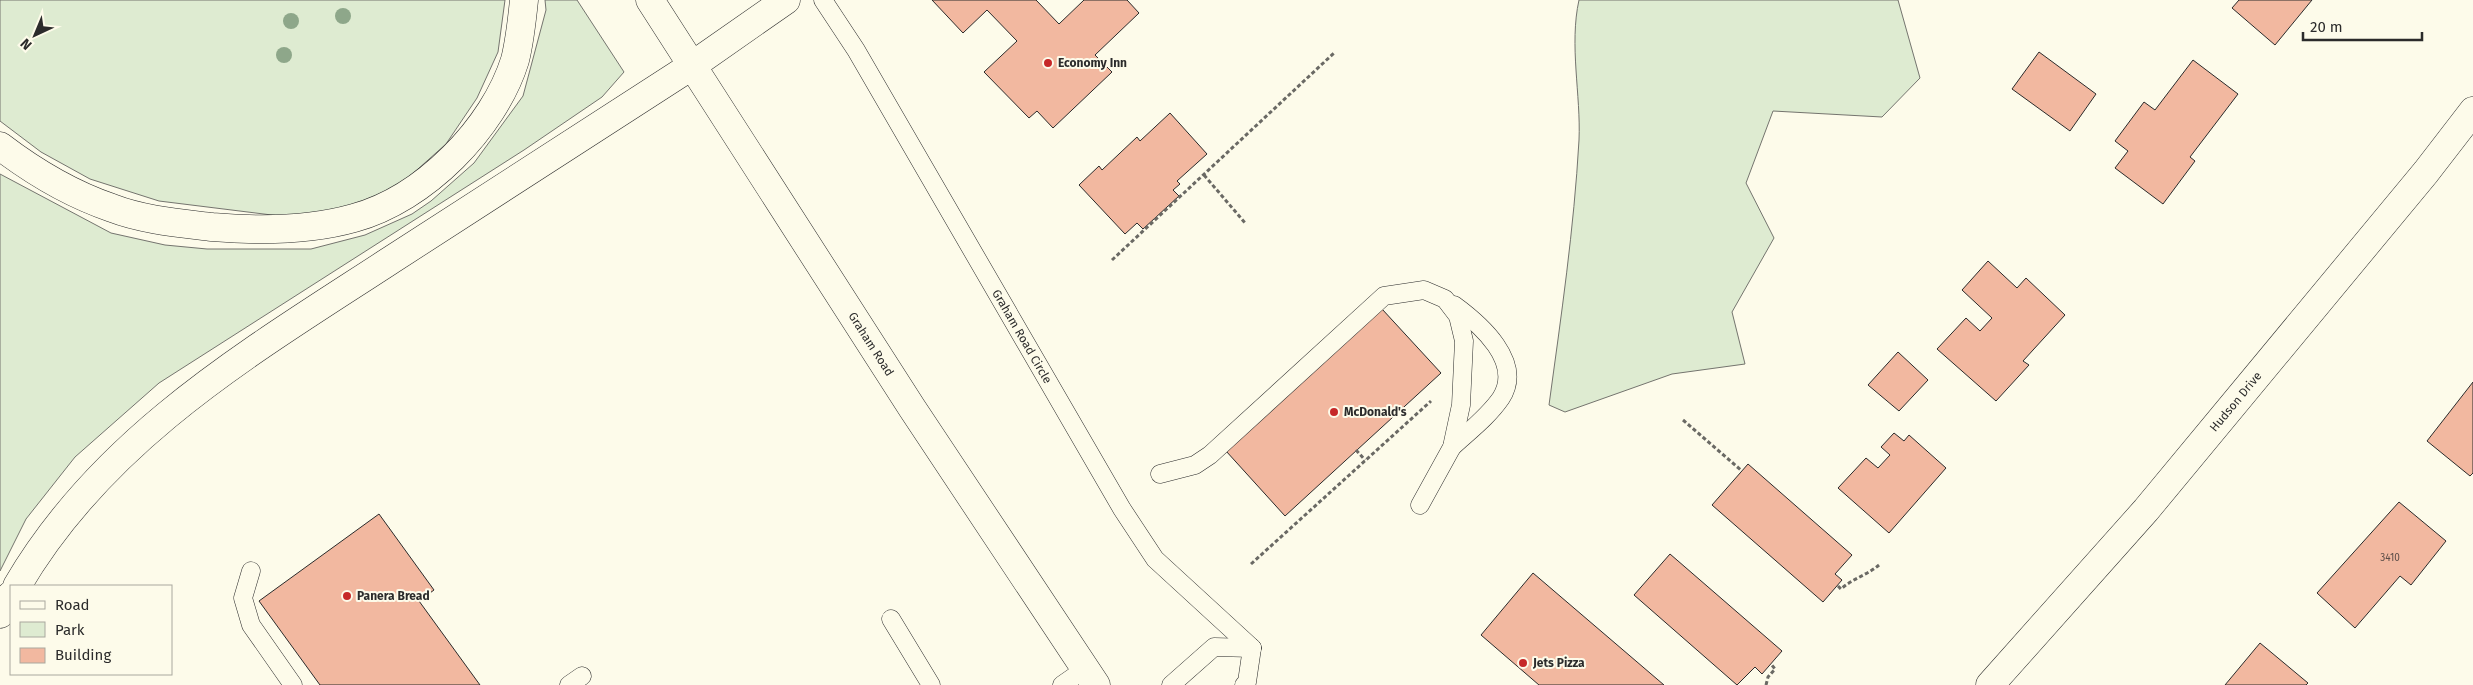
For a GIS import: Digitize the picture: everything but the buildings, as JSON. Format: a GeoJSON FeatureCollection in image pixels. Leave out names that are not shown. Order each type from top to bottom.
{"type":"FeatureCollection","features":[{"type":"Feature","properties":{"kind":"main road"},"geometry":{"type":"LineString","coordinates":[[0,146],[30,168],[75,194],[113,209],[151,218],[232,229],[282,229],[319,226],[356,218],[420,186],[468,141],[489,113],[505,86],[514,60],[524,0]]}},
{"type":"Feature","properties":{"kind":"main road","name":"Graham Road"},"geometry":{"type":"LineString","coordinates":[[650,0],[912,408],[1090,677]]}},
{"type":"Feature","properties":{"kind":"main road"},"geometry":{"type":"LineString","coordinates":[[17,585],[31,562],[66,515],[103,471],[148,429],[234,362],[693,65],[786,0]]}},
{"type":"Feature","properties":{"kind":"main road","name":"Hudson Drive"},"geometry":{"type":"LineString","coordinates":[[1990,685],[2146,510],[2426,172],[2473,111]]}},
{"type":"Feature","properties":{"kind":"main road"},"geometry":{"type":"LineString","coordinates":[[0,614],[10,597]]}},
{"type":"Feature","properties":{"kind":"lane","name":"Graham Road Circle"},"geometry":{"type":"LineString","coordinates":[[823,0],[856,50],[1122,509],[1155,559],[1252,648]]}},
{"type":"Feature","properties":{"kind":"lane"},"geometry":{"type":"LineString","coordinates":[[1160,474],[1195,465],[1210,455],[1384,296],[1424,290],[1445,299],[1468,315],[1489,336],[1501,354],[1506,368],[1506,382],[1502,397],[1489,413],[1452,448],[1420,505]]}},
{"type":"Feature","properties":{"kind":"lane"},"geometry":{"type":"LineString","coordinates":[[1445,299],[1458,316],[1464,341],[1461,405],[1452,448]]}},
{"type":"Feature","properties":{"kind":"lane"},"geometry":{"type":"LineString","coordinates":[[251,571],[243,598],[251,625],[293,685]]}},
{"type":"Feature","properties":{"kind":"lane"},"geometry":{"type":"LineString","coordinates":[[891,619],[931,685]]}},
{"type":"Feature","properties":{"kind":"lane"},"geometry":{"type":"LineString","coordinates":[[1171,685],[1214,647],[1252,648],[1247,682],[1244,685]]}},
{"type":"Feature","properties":{"kind":"lane"},"geometry":{"type":"LineString","coordinates":[[1062,685],[1090,677]]}},
{"type":"Feature","properties":{"kind":"path"},"geometry":{"type":"LineString","coordinates":[[1112,260],[1334,54]]}},
{"type":"Feature","properties":{"kind":"path"},"geometry":{"type":"LineString","coordinates":[[1204,175],[1246,224]]}},
{"type":"Feature","properties":{"kind":"path"},"geometry":{"type":"LineString","coordinates":[[1251,564],[1437,395]]}},
{"type":"Feature","properties":{"kind":"path"},"geometry":{"type":"LineString","coordinates":[[1684,420],[1742,471]]}},
{"type":"Feature","properties":{"kind":"path"},"geometry":{"type":"LineString","coordinates":[[1356,450],[1365,460]]}},
{"type":"Feature","properties":{"kind":"path"},"geometry":{"type":"LineString","coordinates":[[1838,586],[1841,589],[1850,581],[1866,575],[1879,565]]}},
{"type":"Feature","properties":{"kind":"path"},"geometry":{"type":"LineString","coordinates":[[1766,685],[1768,677],[1775,669],[1770,664]]}},
{"type":"Feature","properties":{"kind":"green space"},"geometry":{"type":"Polygon","coordinates":[[[0,0],[505,0],[498,52],[477,98],[446,144],[391,193],[312,220],[159,201],[90,179],[41,152],[0,121],[0,0]]]}},
{"type":"Feature","properties":{"kind":"green space"},"geometry":{"type":"Polygon","coordinates":[[[545,0],[577,0],[624,72],[602,97],[524,150],[159,383],[75,457],[26,519],[0,571],[0,174],[111,233],[165,245],[207,249],[311,249],[365,235],[412,214],[431,201],[474,163],[523,96],[546,10],[545,0]]]}},
{"type":"Feature","properties":{"kind":"green space"},"geometry":{"type":"Polygon","coordinates":[[[1579,0],[1898,0],[1920,78],[1882,117],[1773,111],[1746,183],[1774,238],[1732,312],[1745,364],[1672,374],[1565,412],[1549,405],[1567,273],[1577,173],[1579,123],[1575,35],[1579,0]]]}},
{"type":"Feature","properties":{"kind":"place","name":"Economy Inn"},"geometry":{"type":"Point","coordinates":[1048,63]}},
{"type":"Feature","properties":{"kind":"place","name":"McDonald's"},"geometry":{"type":"Point","coordinates":[1334,412]}},
{"type":"Feature","properties":{"kind":"place","name":"Panera Bread"},"geometry":{"type":"Point","coordinates":[347,596]}},
{"type":"Feature","properties":{"kind":"place","name":"Jets Pizza"},"geometry":{"type":"Point","coordinates":[1523,663]}}]}
